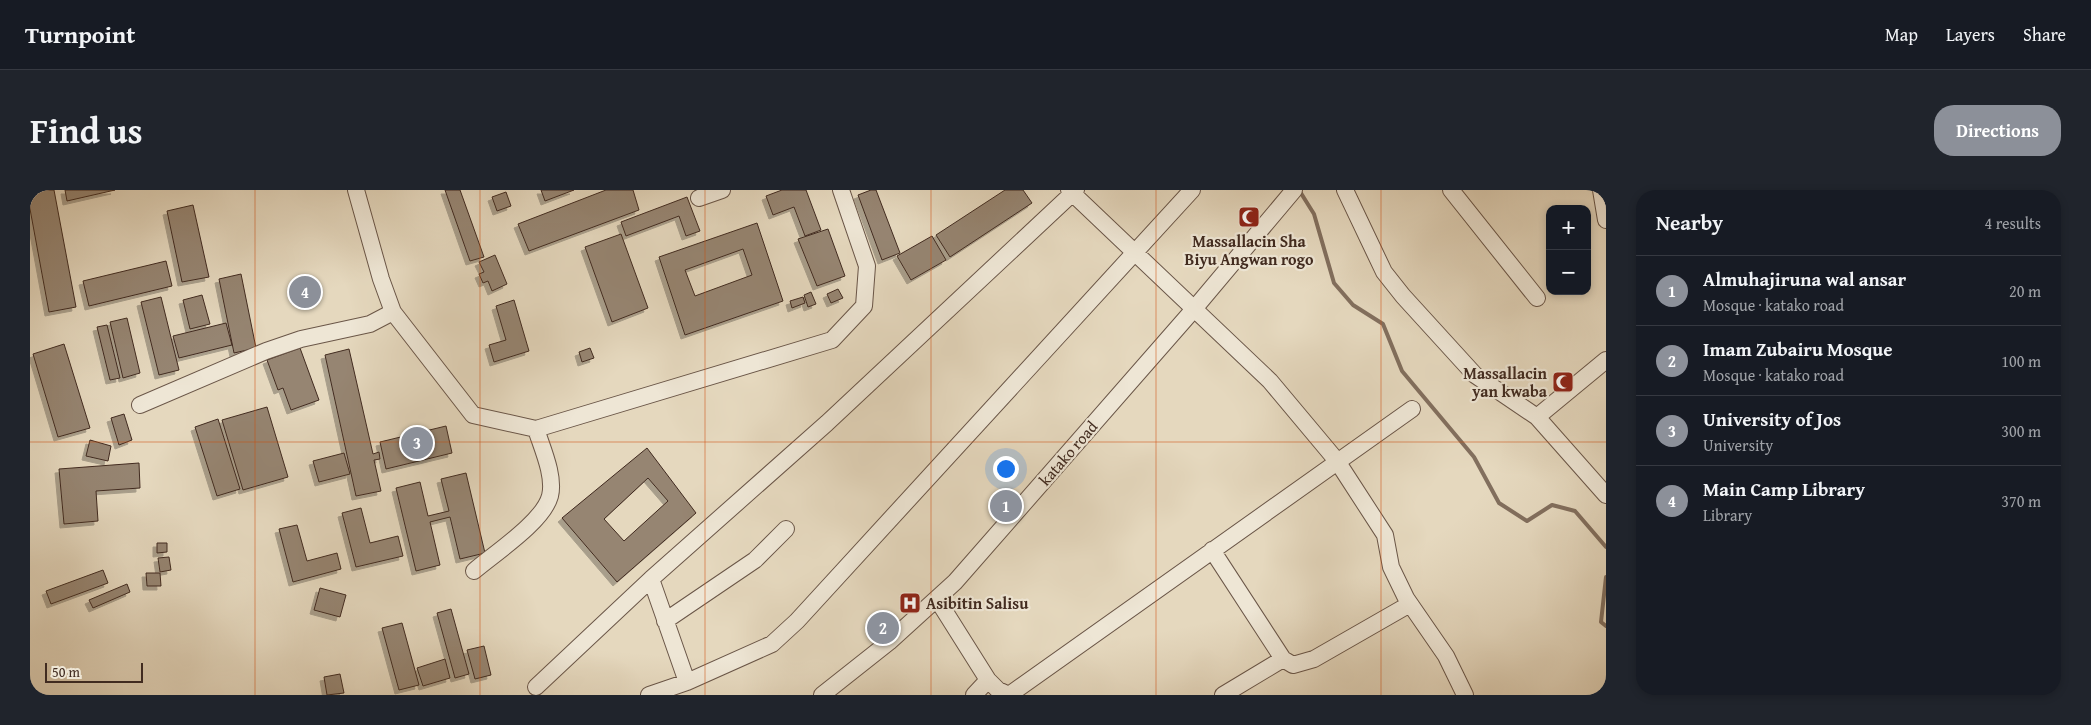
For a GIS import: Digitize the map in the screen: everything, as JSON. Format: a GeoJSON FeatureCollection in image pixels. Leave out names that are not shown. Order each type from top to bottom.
{"type":"FeatureCollection","features":[{"type":"Feature","properties":{"kind":"street"},"geometry":{"type":"LineString","coordinates":[[356,190],[381,279],[393,312],[474,416],[536,429],[832,340],[864,306],[867,266],[841,190]]}},
{"type":"Feature","properties":{"kind":"street"},"geometry":{"type":"LineString","coordinates":[[699,198],[722,190]]}},
{"type":"Feature","properties":{"kind":"street"},"geometry":{"type":"LineString","coordinates":[[649,695],[687,682],[772,644],[791,627],[1192,190]]}},
{"type":"Feature","properties":{"kind":"street","name":"katako road"},"geometry":{"type":"LineString","coordinates":[[822,695],[889,642],[956,582],[1194,309],[1294,190]]}},
{"type":"Feature","properties":{"kind":"street"},"geometry":{"type":"LineString","coordinates":[[1345,190],[1384,272],[1404,296],[1475,375],[1537,417],[1606,495]]}},
{"type":"Feature","properties":{"kind":"street"},"geometry":{"type":"LineString","coordinates":[[1451,190],[1537,298]]}},
{"type":"Feature","properties":{"kind":"street"},"geometry":{"type":"LineString","coordinates":[[1601,190],[1606,220]]}},
{"type":"Feature","properties":{"kind":"street"},"geometry":{"type":"LineString","coordinates":[[536,687],[651,579],[827,423],[1072,191],[1134,253],[1270,381],[1337,461],[1385,535],[1391,567],[1410,604],[1446,656],[1465,695]]}},
{"type":"Feature","properties":{"kind":"street"},"geometry":{"type":"LineString","coordinates":[[140,405],[266,351],[301,339],[370,324],[393,312]]}},
{"type":"Feature","properties":{"kind":"street"},"geometry":{"type":"LineString","coordinates":[[1537,417],[1606,360]]}},
{"type":"Feature","properties":{"kind":"street"},"geometry":{"type":"LineString","coordinates":[[937,599],[988,680],[998,690],[1009,695],[1337,461],[1412,410]]}},
{"type":"Feature","properties":{"kind":"street"},"geometry":{"type":"LineString","coordinates":[[474,571],[544,510],[550,495],[549,474],[536,429]]}},
{"type":"Feature","properties":{"kind":"street"},"geometry":{"type":"LineString","coordinates":[[665,621],[755,560],[786,529]]}},
{"type":"Feature","properties":{"kind":"street"},"geometry":{"type":"LineString","coordinates":[[1212,550],[1283,659],[1293,665],[1314,659],[1410,604]]}},
{"type":"Feature","properties":{"kind":"street"},"geometry":{"type":"LineString","coordinates":[[651,579],[687,682]]}},
{"type":"Feature","properties":{"kind":"street"},"geometry":{"type":"LineString","coordinates":[[1223,695],[1283,659]]}},
{"type":"Feature","properties":{"kind":"street"},"geometry":{"type":"LineString","coordinates":[[974,695],[988,680]]}},
{"type":"Feature","properties":{"kind":"building"},"geometry":{"type":"Polygon","coordinates":[[[30,190],[54,190],[76,307],[49,312],[30,209],[30,190]]]}},
{"type":"Feature","properties":{"kind":"building"},"geometry":{"type":"Polygon","coordinates":[[[65,190],[115,190],[67,201],[65,190]]]}},
{"type":"Feature","properties":{"kind":"building"},"geometry":{"type":"Polygon","coordinates":[[[445,190],[460,190],[484,257],[470,261],[445,190]]]}},
{"type":"Feature","properties":{"kind":"building"},"geometry":{"type":"Polygon","coordinates":[[[541,190],[574,190],[545,201],[541,190]]]}},
{"type":"Feature","properties":{"kind":"building"},"geometry":{"type":"Polygon","coordinates":[[[606,190],[633,190],[639,210],[529,251],[518,224],[606,190]]]}},
{"type":"Feature","properties":{"kind":"building"},"geometry":{"type":"Polygon","coordinates":[[[782,190],[806,190],[821,230],[805,236],[794,207],[773,215],[766,196],[782,190]]]}},
{"type":"Feature","properties":{"kind":"building"},"geometry":{"type":"Polygon","coordinates":[[[876,190],[900,253],[882,260],[858,195],[876,190]]]}},
{"type":"Feature","properties":{"kind":"building"},"geometry":{"type":"Polygon","coordinates":[[[1005,190],[1023,190],[1032,203],[950,257],[936,235],[1005,190]]]}},
{"type":"Feature","properties":{"kind":"building"},"geometry":{"type":"Polygon","coordinates":[[[506,192],[511,206],[497,211],[492,197],[506,192]]]}},
{"type":"Feature","properties":{"kind":"building"},"geometry":{"type":"Polygon","coordinates":[[[687,197],[700,231],[686,236],[679,216],[626,236],[621,222],[687,197]]]}},
{"type":"Feature","properties":{"kind":"building"},"geometry":{"type":"Polygon","coordinates":[[[193,205],[209,277],[182,282],[167,211],[193,205]]]}},
{"type":"Feature","properties":{"kind":"building"},"geometry":{"type":"Polygon","coordinates":[[[757,223],[783,301],[685,335],[659,257],[757,223]],[[743,249],[685,270],[695,296],[752,275],[743,249]]]}},
{"type":"Feature","properties":{"kind":"building"},"geometry":{"type":"Polygon","coordinates":[[[828,229],[845,276],[817,286],[798,239],[828,229]]]}},
{"type":"Feature","properties":{"kind":"building"},"geometry":{"type":"Polygon","coordinates":[[[621,234],[648,308],[612,322],[585,247],[621,234]]]}},
{"type":"Feature","properties":{"kind":"building"},"geometry":{"type":"Polygon","coordinates":[[[932,236],[946,260],[911,280],[897,256],[932,236]]]}},
{"type":"Feature","properties":{"kind":"building"},"geometry":{"type":"Polygon","coordinates":[[[495,255],[507,284],[492,291],[488,281],[483,283],[479,274],[484,272],[479,262],[495,255]]]}},
{"type":"Feature","properties":{"kind":"building"},"geometry":{"type":"Polygon","coordinates":[[[166,261],[172,286],[89,306],[83,281],[166,261]]]}},
{"type":"Feature","properties":{"kind":"building"},"geometry":{"type":"Polygon","coordinates":[[[241,274],[256,348],[234,353],[219,279],[241,274]]]}},
{"type":"Feature","properties":{"kind":"building"},"geometry":{"type":"Polygon","coordinates":[[[838,289],[843,298],[831,303],[827,294],[838,289]]]}},
{"type":"Feature","properties":{"kind":"building"},"geometry":{"type":"Polygon","coordinates":[[[811,292],[816,304],[808,307],[804,295],[811,292]]]}},
{"type":"Feature","properties":{"kind":"building"},"geometry":{"type":"Polygon","coordinates":[[[202,295],[210,324],[190,329],[183,300],[202,295]]]}},
{"type":"Feature","properties":{"kind":"building"},"geometry":{"type":"Polygon","coordinates":[[[161,297],[179,370],[159,375],[141,302],[161,297]]]}},
{"type":"Feature","properties":{"kind":"building"},"geometry":{"type":"Polygon","coordinates":[[[803,297],[805,303],[792,308],[790,301],[803,297]]]}},
{"type":"Feature","properties":{"kind":"building"},"geometry":{"type":"Polygon","coordinates":[[[514,300],[529,351],[494,362],[489,345],[506,340],[496,306],[514,300]]]}},
{"type":"Feature","properties":{"kind":"building"},"geometry":{"type":"Polygon","coordinates":[[[127,318],[140,373],[123,378],[110,322],[127,318]]]}},
{"type":"Feature","properties":{"kind":"building"},"geometry":{"type":"Polygon","coordinates":[[[226,323],[232,345],[179,358],[173,336],[226,323]]]}},
{"type":"Feature","properties":{"kind":"building"},"geometry":{"type":"Polygon","coordinates":[[[107,325],[120,378],[110,380],[97,327],[107,325]]]}},
{"type":"Feature","properties":{"kind":"building"},"geometry":{"type":"Polygon","coordinates":[[[64,344],[90,428],[58,437],[33,354],[64,344]]]}},
{"type":"Feature","properties":{"kind":"building"},"geometry":{"type":"Polygon","coordinates":[[[300,348],[319,400],[291,410],[283,388],[278,390],[267,360],[300,348]]]}},
{"type":"Feature","properties":{"kind":"building"},"geometry":{"type":"Polygon","coordinates":[[[590,348],[594,358],[582,362],[579,352],[590,348]]]}},
{"type":"Feature","properties":{"kind":"building"},"geometry":{"type":"Polygon","coordinates":[[[349,349],[373,454],[379,452],[380,459],[374,460],[381,491],[356,496],[325,355],[349,349]]]}},
{"type":"Feature","properties":{"kind":"building"},"geometry":{"type":"Polygon","coordinates":[[[267,407],[288,477],[243,490],[222,420],[267,407]]]}},
{"type":"Feature","properties":{"kind":"building"},"geometry":{"type":"Polygon","coordinates":[[[124,414],[132,440],[119,445],[111,418],[124,414]]]}},
{"type":"Feature","properties":{"kind":"building"},"geometry":{"type":"Polygon","coordinates":[[[218,419],[240,489],[217,496],[195,427],[218,419]]]}},
{"type":"Feature","properties":{"kind":"building"},"geometry":{"type":"Polygon","coordinates":[[[446,426],[452,453],[386,469],[380,442],[446,426]]]}},
{"type":"Feature","properties":{"kind":"building"},"geometry":{"type":"Polygon","coordinates":[[[90,440],[111,446],[108,461],[86,456],[90,440]]]}},
{"type":"Feature","properties":{"kind":"building"},"geometry":{"type":"Polygon","coordinates":[[[647,448],[696,513],[617,582],[562,518],[647,448]],[[648,478],[604,519],[624,541],[668,501],[648,478]]]}},
{"type":"Feature","properties":{"kind":"building"},"geometry":{"type":"Polygon","coordinates":[[[344,453],[350,474],[319,482],[313,461],[344,453]]]}},
{"type":"Feature","properties":{"kind":"building"},"geometry":{"type":"Polygon","coordinates":[[[139,463],[140,488],[96,491],[98,521],[64,524],[59,469],[139,463]]]}},
{"type":"Feature","properties":{"kind":"building"},"geometry":{"type":"Polygon","coordinates":[[[466,473],[485,553],[460,559],[450,517],[430,522],[440,565],[416,571],[396,488],[420,482],[428,516],[449,511],[441,479],[466,473]]]}},
{"type":"Feature","properties":{"kind":"building"},"geometry":{"type":"Polygon","coordinates":[[[361,508],[370,543],[398,536],[403,556],[356,567],[342,513],[361,508]]]}},
{"type":"Feature","properties":{"kind":"building"},"geometry":{"type":"Polygon","coordinates":[[[297,525],[307,561],[337,553],[341,569],[293,582],[279,529],[297,525]]]}},
{"type":"Feature","properties":{"kind":"building"},"geometry":{"type":"Polygon","coordinates":[[[157,543],[167,543],[167,552],[157,553],[157,543]]]}},
{"type":"Feature","properties":{"kind":"building"},"geometry":{"type":"Polygon","coordinates":[[[169,557],[171,570],[160,572],[158,558],[169,557]]]}},
{"type":"Feature","properties":{"kind":"building"},"geometry":{"type":"Polygon","coordinates":[[[103,570],[108,583],[51,604],[46,591],[103,570]]]}},
{"type":"Feature","properties":{"kind":"building"},"geometry":{"type":"Polygon","coordinates":[[[146,573],[160,573],[161,586],[147,586],[146,573]]]}},
{"type":"Feature","properties":{"kind":"building"},"geometry":{"type":"Polygon","coordinates":[[[127,584],[130,592],[93,608],[89,600],[127,584]]]}},
{"type":"Feature","properties":{"kind":"building"},"geometry":{"type":"Polygon","coordinates":[[[320,588],[346,595],[340,617],[314,610],[320,588]]]}},
{"type":"Feature","properties":{"kind":"building"},"geometry":{"type":"Polygon","coordinates":[[[451,609],[469,674],[455,678],[437,613],[451,609]]]}},
{"type":"Feature","properties":{"kind":"building"},"geometry":{"type":"Polygon","coordinates":[[[402,623],[419,685],[399,690],[382,628],[402,623]]]}},
{"type":"Feature","properties":{"kind":"building"},"geometry":{"type":"Polygon","coordinates":[[[484,646],[491,675],[475,679],[467,650],[484,646]]]}},
{"type":"Feature","properties":{"kind":"building"},"geometry":{"type":"Polygon","coordinates":[[[445,659],[450,678],[423,686],[417,668],[445,659]]]}},
{"type":"Feature","properties":{"kind":"building"},"geometry":{"type":"Polygon","coordinates":[[[340,674],[344,693],[327,695],[324,677],[340,674]]]}},
{"type":"Feature","properties":{"kind":"waterway"},"geometry":{"type":"LineString","coordinates":[[1299,190],[1314,214],[1334,283],[1353,305],[1383,324],[1402,371],[1474,457],[1499,503],[1527,521],[1552,505],[1575,511],[1606,547]]}},
{"type":"Feature","properties":{"kind":"waterway"},"geometry":{"type":"LineString","coordinates":[[1606,577],[1601,622],[1606,626]]}},
{"type":"Feature","properties":{"kind":"place","name":"Massallacin Sha Biyu Angwan rogo"},"geometry":{"type":"Point","coordinates":[1249,217]}},
{"type":"Feature","properties":{"kind":"place","name":"Main Camp Library"},"geometry":{"type":"Point","coordinates":[305,292]}},
{"type":"Feature","properties":{"kind":"place","name":"Massallacin yan kwaba"},"geometry":{"type":"Point","coordinates":[1563,382]}},
{"type":"Feature","properties":{"kind":"place","name":"University of Jos"},"geometry":{"type":"Point","coordinates":[417,443]}},
{"type":"Feature","properties":{"kind":"place","name":"Almuhajiruna wal ansar"},"geometry":{"type":"Point","coordinates":[1006,506]}},
{"type":"Feature","properties":{"kind":"place","name":"Asibitin Salisu"},"geometry":{"type":"Point","coordinates":[910,603]}},
{"type":"Feature","properties":{"kind":"place","name":"Imam Zubairu Mosque"},"geometry":{"type":"Point","coordinates":[883,628]}}]}
